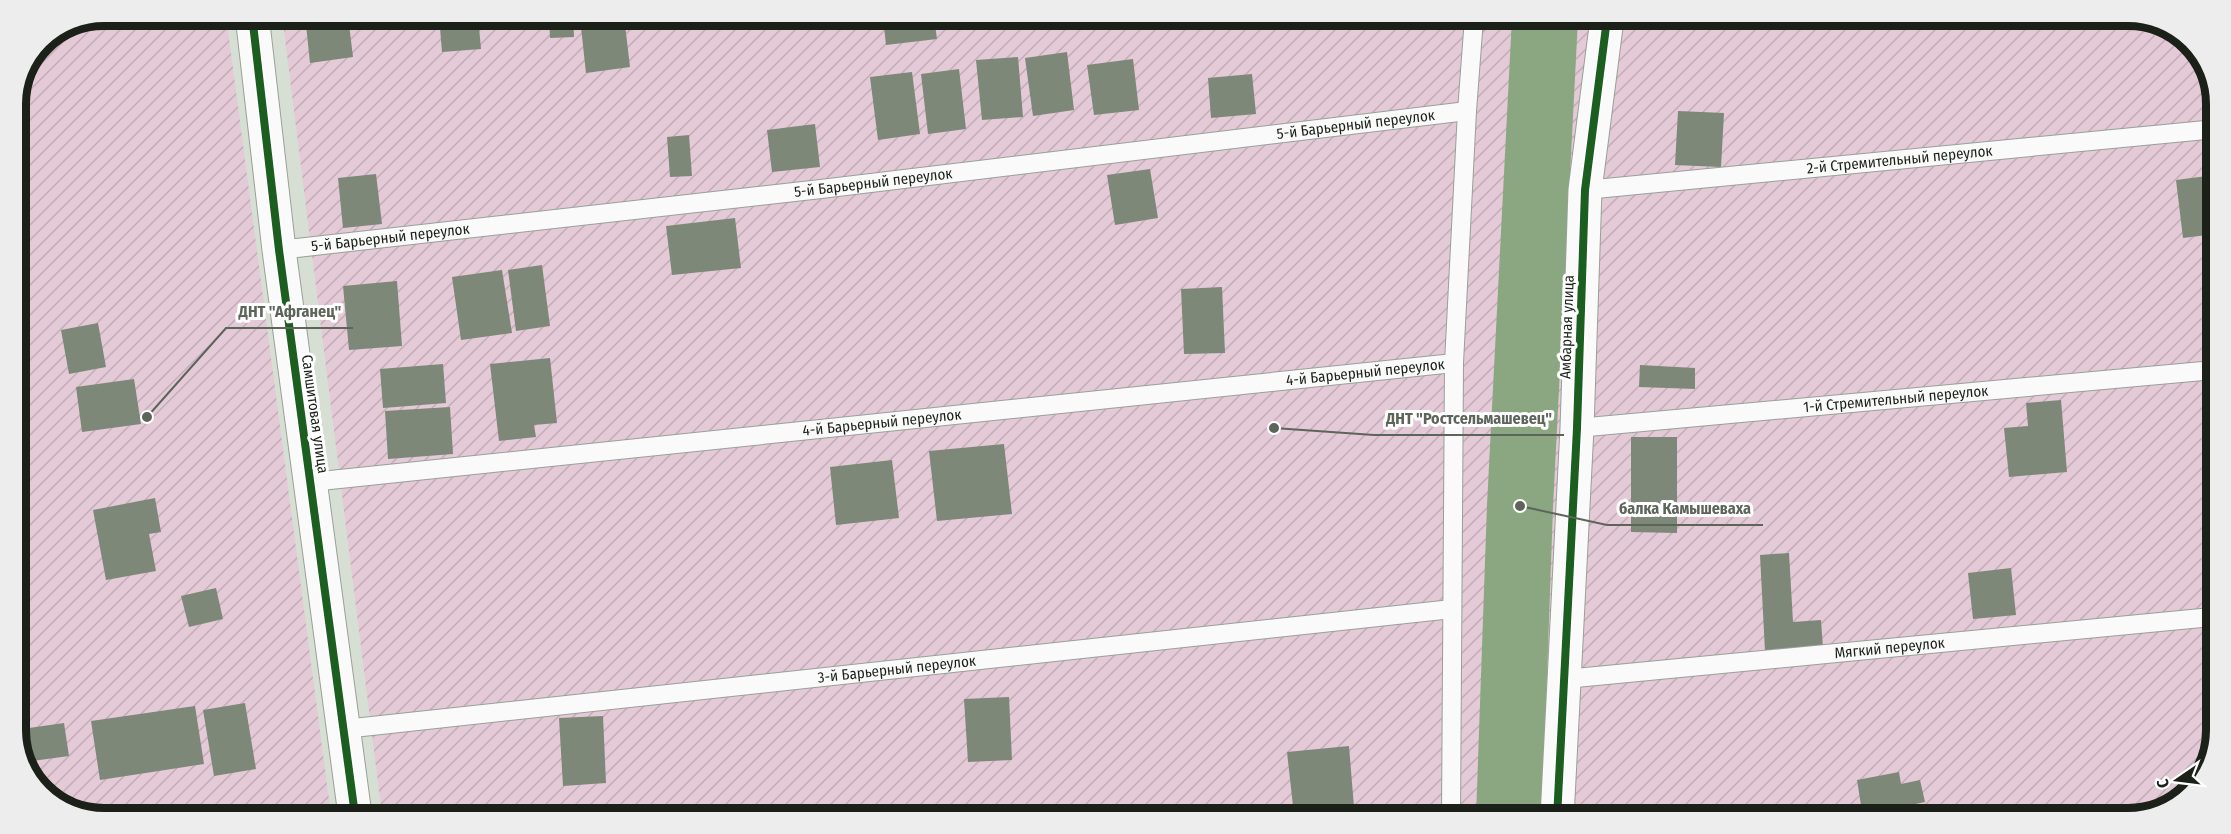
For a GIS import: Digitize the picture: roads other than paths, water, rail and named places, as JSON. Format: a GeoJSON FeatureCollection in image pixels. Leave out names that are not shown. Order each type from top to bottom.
{"type":"FeatureCollection","features":[{"type":"Feature","properties":{"kind":"street","name":"Самшитовая улица"},"geometry":{"type":"LineString","coordinates":[[253,26],[279,250],[354,808]]}},
{"type":"Feature","properties":{"kind":"street","name":"Амбарная улица"},"geometry":{"type":"LineString","coordinates":[[1558,808],[1566,678],[1585,190],[1606,26]]}},
{"type":"Feature","properties":{"kind":"lane"},"geometry":{"type":"LineString","coordinates":[[1451,808],[1454,363],[1473,26]]}},
{"type":"Feature","properties":{"kind":"lane","name":"5-й Барьерный переулок"},"geometry":{"type":"LineString","coordinates":[[279,250],[821,189],[1467,111]]}},
{"type":"Feature","properties":{"kind":"lane","name":"2-й Стремительный переулок"},"geometry":{"type":"LineString","coordinates":[[1585,190],[2205,130]]}},
{"type":"Feature","properties":{"kind":"lane","name":"4-й Барьерный переулок"},"geometry":{"type":"LineString","coordinates":[[311,482],[1454,363]]}},
{"type":"Feature","properties":{"kind":"lane","name":"1-й Стремительный переулок"},"geometry":{"type":"LineString","coordinates":[[1577,428],[2205,371]]}},
{"type":"Feature","properties":{"kind":"lane","name":"3-й Барьерный переулок"},"geometry":{"type":"LineString","coordinates":[[344,729],[1452,609]]}},
{"type":"Feature","properties":{"kind":"lane","name":"Мягкий переулок"},"geometry":{"type":"LineString","coordinates":[[1566,678],[2206,618]]}},
{"type":"Feature","properties":{"kind":"waterway"},"geometry":{"type":"LineString","coordinates":[[1509,808],[1520,506],[1545,26]]}},
{"type":"Feature","properties":{"kind":"place","name":"ДНТ \"Афганец\""},"geometry":{"type":"Point","coordinates":[147,417]}},
{"type":"Feature","properties":{"kind":"place","name":"ДНТ \"Ростсельмашевец\""},"geometry":{"type":"Point","coordinates":[1274,428]}},
{"type":"Feature","properties":{"kind":"place","name":"балка Камышеваха"},"geometry":{"type":"Point","coordinates":[1520,506]}}]}
